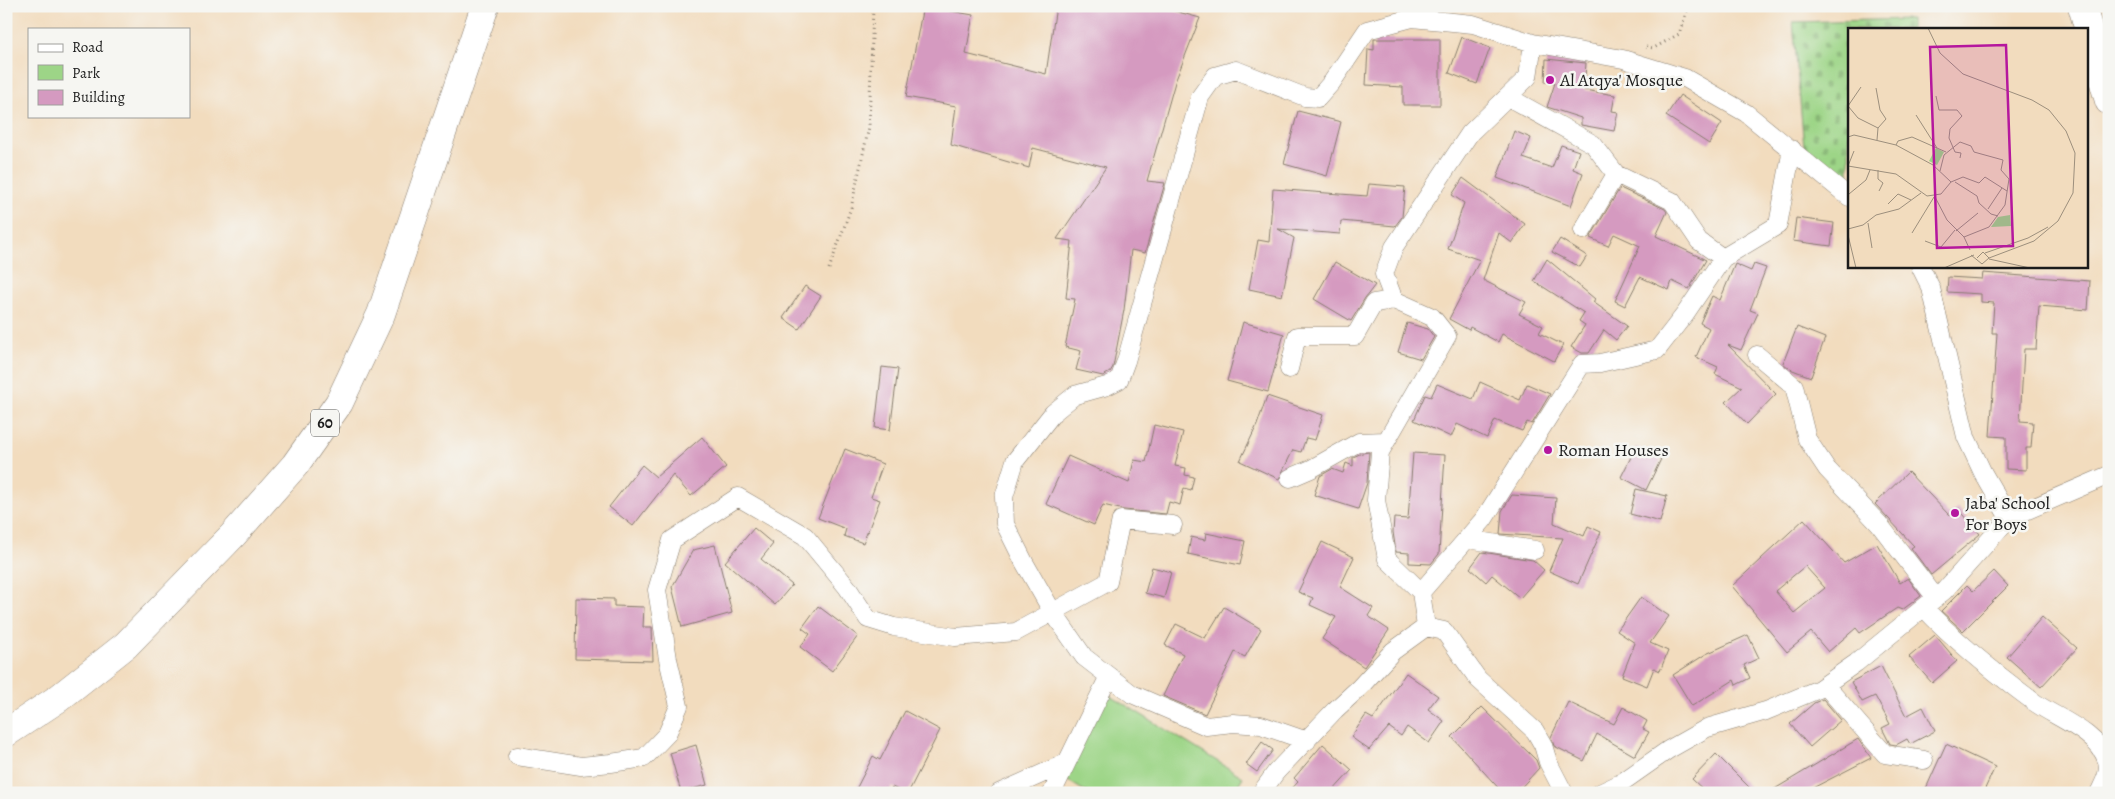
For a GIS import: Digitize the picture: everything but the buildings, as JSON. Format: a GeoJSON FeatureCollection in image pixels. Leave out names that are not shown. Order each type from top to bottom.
{"type":"FeatureCollection","features":[{"type":"Feature","properties":{"kind":"highway","name":"60"},"geometry":{"type":"LineString","coordinates":[[6,732],[59,698],[126,645],[234,536],[296,465],[339,403],[381,314],[485,6]]}},
{"type":"Feature","properties":{"kind":"highway"},"geometry":{"type":"LineString","coordinates":[[2082,6],[2109,101]]}},
{"type":"Feature","properties":{"kind":"street"},"geometry":{"type":"LineString","coordinates":[[1307,741],[1261,725],[1233,723],[1206,726],[1132,694],[1084,657],[1052,611],[1005,524],[1004,497],[1015,461],[1052,413],[1075,395],[1107,386],[1119,380],[1126,362],[1200,97],[1215,76],[1236,70],[1305,97],[1318,98],[1332,82],[1367,30],[1412,18],[1473,24],[1533,43],[1623,59],[1685,78],[1746,113],[1848,196]]}},
{"type":"Feature","properties":{"kind":"street"},"geometry":{"type":"LineString","coordinates":[[1394,300],[1384,274],[1394,247],[1470,134],[1528,78],[1533,43]]}},
{"type":"Feature","properties":{"kind":"street"},"geometry":{"type":"LineString","coordinates":[[1508,97],[1593,144],[1616,174],[1672,201],[1699,241],[1723,258]]}},
{"type":"Feature","properties":{"kind":"street"},"geometry":{"type":"LineString","coordinates":[[1421,592],[1484,519],[1582,364],[1600,363],[1657,350],[1685,314],[1723,258],[1778,225],[1792,150]]}},
{"type":"Feature","properties":{"kind":"street"},"geometry":{"type":"LineString","coordinates":[[1583,230],[1616,174]]}},
{"type":"Feature","properties":{"kind":"street"},"geometry":{"type":"LineString","coordinates":[[1921,268],[1931,288],[1966,437],[1983,473],[2009,518]]}},
{"type":"Feature","properties":{"kind":"street"},"geometry":{"type":"LineString","coordinates":[[1289,369],[1297,336],[1355,336],[1374,303],[1394,300],[1432,318],[1447,336],[1380,452],[1376,500],[1387,558],[1421,592],[1426,628]]}},
{"type":"Feature","properties":{"kind":"street"},"geometry":{"type":"LineString","coordinates":[[1758,355],[1794,386],[1806,439],[1827,469],[1879,524],[1950,635],[2036,704],[2077,727],[2096,743],[2107,760],[2108,775],[2099,793]]}},
{"type":"Feature","properties":{"kind":"street"},"geometry":{"type":"LineString","coordinates":[[1290,478],[1311,469],[1359,442],[1386,441]]}},
{"type":"Feature","properties":{"kind":"street"},"geometry":{"type":"LineString","coordinates":[[1600,793],[1621,783],[1668,750],[1707,728],[1766,710],[1819,689],[1856,664],[1944,591],[2009,518],[2109,475]]}},
{"type":"Feature","properties":{"kind":"street"},"geometry":{"type":"LineString","coordinates":[[517,756],[581,766],[619,762],[644,758],[667,734],[679,706],[668,659],[657,590],[672,540],[738,497],[804,536],[847,587],[868,619],[894,627],[955,637],[1016,632],[1108,582],[1121,520],[1173,525]]}},
{"type":"Feature","properties":{"kind":"street"},"geometry":{"type":"LineString","coordinates":[[1468,539],[1535,550]]}},
{"type":"Feature","properties":{"kind":"street"},"geometry":{"type":"LineString","coordinates":[[1261,793],[1276,772],[1393,651],[1426,628],[1444,631],[1478,679],[1535,731],[1544,745],[1548,762],[1564,793]]}},
{"type":"Feature","properties":{"kind":"street"},"geometry":{"type":"LineString","coordinates":[[1052,793],[1109,676]]}},
{"type":"Feature","properties":{"kind":"street"},"geometry":{"type":"LineString","coordinates":[[1825,685],[1885,754],[1924,760]]}},
{"type":"Feature","properties":{"kind":"street"},"geometry":{"type":"LineString","coordinates":[[999,793],[1066,763]]}},
{"type":"Feature","properties":{"kind":"path"},"geometry":{"type":"LineString","coordinates":[[829,269],[851,208],[869,127],[873,6]]}},
{"type":"Feature","properties":{"kind":"path"},"geometry":{"type":"LineString","coordinates":[[1645,46],[1654,48],[1679,34],[1687,11],[1686,6]]}},
{"type":"Feature","properties":{"kind":"green space"},"geometry":{"type":"Polygon","coordinates":[[[1911,19],[1911,28],[1848,28],[1848,181],[1804,147],[1793,22],[1911,19]]]}},
{"type":"Feature","properties":{"kind":"green space"},"geometry":{"type":"Polygon","coordinates":[[[1109,695],[1243,777],[1233,793],[1088,793],[1060,776],[1109,695]]]}},
{"type":"Feature","properties":{"kind":"place","name":"Al Atqya' Mosque"},"geometry":{"type":"Point","coordinates":[1550,80]}},
{"type":"Feature","properties":{"kind":"place","name":"Roman Houses"},"geometry":{"type":"Point","coordinates":[1548,450]}},
{"type":"Feature","properties":{"kind":"place","name":"Jaba' School For Boys"},"geometry":{"type":"Point","coordinates":[1955,513]}}]}
